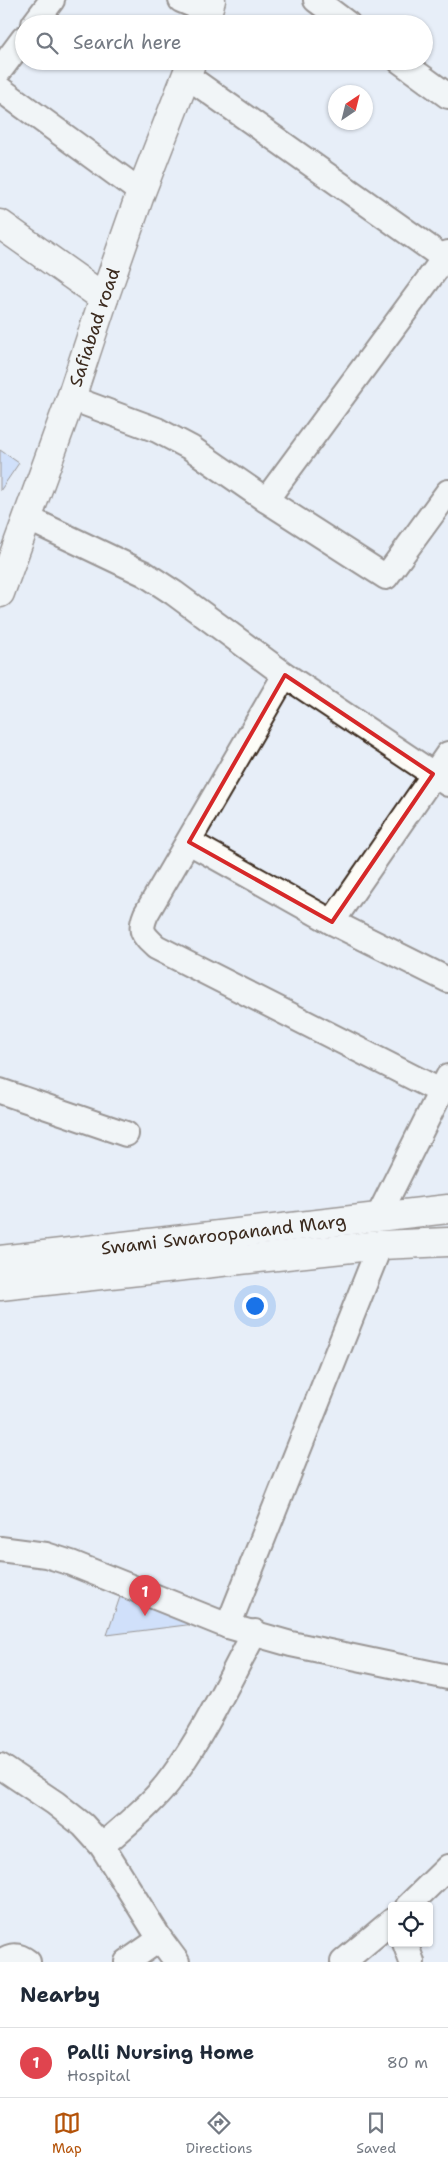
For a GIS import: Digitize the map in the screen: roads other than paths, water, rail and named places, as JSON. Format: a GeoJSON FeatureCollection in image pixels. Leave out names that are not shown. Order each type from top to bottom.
{"type":"FeatureCollection","features":[{"type":"Feature","properties":{"kind":"street"},"geometry":{"type":"LineString","coordinates":[[41,15],[52,0]]}},
{"type":"Feature","properties":{"kind":"street"},"geometry":{"type":"LineString","coordinates":[[181,0],[208,12]]}},
{"type":"Feature","properties":{"kind":"street"},"geometry":{"type":"LineString","coordinates":[[316,0],[336,15]]}},
{"type":"Feature","properties":{"kind":"street"},"geometry":{"type":"LineString","coordinates":[[0,70],[15,50]]}},
{"type":"Feature","properties":{"kind":"street","name":"Safiabad road"},"geometry":{"type":"LineString","coordinates":[[0,593],[71,398],[141,192],[190,70]]}},
{"type":"Feature","properties":{"kind":"street"},"geometry":{"type":"LineString","coordinates":[[191,70],[447,258],[266,500]]}},
{"type":"Feature","properties":{"kind":"street"},"geometry":{"type":"LineString","coordinates":[[412,70],[448,96]]}},
{"type":"Feature","properties":{"kind":"street"},"geometry":{"type":"LineString","coordinates":[[0,88],[141,192]]}},
{"type":"Feature","properties":{"kind":"street"},"geometry":{"type":"LineString","coordinates":[[0,224],[104,298]]}},
{"type":"Feature","properties":{"kind":"street"},"geometry":{"type":"LineString","coordinates":[[71,398],[157,430],[191,448],[266,500],[386,577],[448,492]]}},
{"type":"Feature","properties":{"kind":"street"},"geometry":{"type":"LineString","coordinates":[[27,518],[145,574],[174,593],[285,675],[440,779]]}},
{"type":"Feature","properties":{"kind":"street"},"geometry":{"type":"LineString","coordinates":[[285,675],[146,914],[141,926],[144,935],[156,947],[444,1084],[378,1216]]}},
{"type":"Feature","properties":{"kind":"street"},"geometry":{"type":"LineString","coordinates":[[332,922],[440,779],[448,754]]}},
{"type":"Feature","properties":{"kind":"street"},"geometry":{"type":"LineString","coordinates":[[189,842],[332,922],[448,980]]}},
{"type":"Feature","properties":{"kind":"street"},"geometry":{"type":"LineString","coordinates":[[0,1091],[126,1134]]}},
{"type":"Feature","properties":{"kind":"street","name":"Swami Swaroopanand Marg"},"geometry":{"type":"LineString","coordinates":[[0,1260],[448,1209]]}},
{"type":"Feature","properties":{"kind":"street","name":"Swami Swaroopanand Marg"},"geometry":{"type":"LineString","coordinates":[[0,1286],[380,1245],[448,1242]]}},
{"type":"Feature","properties":{"kind":"street"},"geometry":{"type":"LineString","coordinates":[[228,1626],[380,1245]]}},
{"type":"Feature","properties":{"kind":"street"},"geometry":{"type":"LineString","coordinates":[[0,1549],[46,1555],[71,1563],[228,1626],[255,1632],[291,1644],[448,1676]]}},
{"type":"Feature","properties":{"kind":"street"},"geometry":{"type":"LineString","coordinates":[[102,1846],[157,1794],[172,1777],[192,1747],[255,1632]]}},
{"type":"Feature","properties":{"kind":"street"},"geometry":{"type":"LineString","coordinates":[[0,1766],[83,1825],[102,1846],[160,1939],[177,1962]]}},
{"type":"Feature","properties":{"kind":"street"},"geometry":{"type":"LineString","coordinates":[[412,1902],[448,1867]]}},
{"type":"Feature","properties":{"kind":"street"},"geometry":{"type":"LineString","coordinates":[[343,1962],[388,1924]]}},
{"type":"Feature","properties":{"kind":"street"},"geometry":{"type":"LineString","coordinates":[[127,1962],[160,1939]]}},
{"type":"Feature","properties":{"kind":"street"},"geometry":{"type":"LineString","coordinates":[[406,1947],[412,1962]]}},
{"type":"Feature","properties":{"kind":"street"},"geometry":{"type":"LineString","coordinates":[[1,1962],[14,1955],[21,1956],[28,1962]]}},
{"type":"Feature","properties":{"kind":"place","name":"Palli Nursing Home"},"geometry":{"type":"Point","coordinates":[145,1616]}}]}
